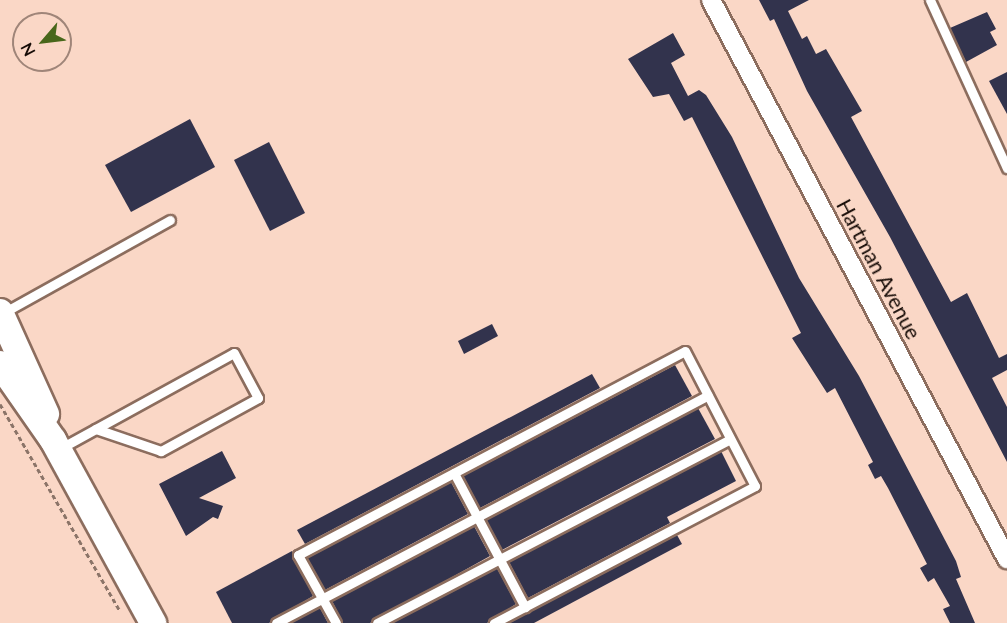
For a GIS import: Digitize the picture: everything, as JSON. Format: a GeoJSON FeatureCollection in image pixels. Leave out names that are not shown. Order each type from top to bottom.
{"type":"FeatureCollection","features":[{"type":"Feature","properties":{"kind":"main road"},"geometry":{"type":"LineString","coordinates":[[1,319],[56,444],[153,623]]}},
{"type":"Feature","properties":{"kind":"main road"},"geometry":{"type":"LineString","coordinates":[[0,364],[56,444]]}},
{"type":"Feature","properties":{"kind":"street","name":"Hartman Avenue"},"geometry":{"type":"LineString","coordinates":[[711,0],[1002,534],[1007,559]]}},
{"type":"Feature","properties":{"kind":"lane"},"geometry":{"type":"LineString","coordinates":[[930,0],[1007,168]]}},
{"type":"Feature","properties":{"kind":"lane"},"geometry":{"type":"LineString","coordinates":[[1,319],[170,220]]}},
{"type":"Feature","properties":{"kind":"lane"},"geometry":{"type":"LineString","coordinates":[[336,623],[298,555],[685,351],[755,486],[494,623]]}},
{"type":"Feature","properties":{"kind":"lane"},"geometry":{"type":"LineString","coordinates":[[56,444],[96,429],[234,353],[258,398],[161,451],[96,429]]}},
{"type":"Feature","properties":{"kind":"lane"},"geometry":{"type":"LineString","coordinates":[[276,623],[708,394]]}},
{"type":"Feature","properties":{"kind":"lane"},"geometry":{"type":"LineString","coordinates":[[377,623],[730,438]]}},
{"type":"Feature","properties":{"kind":"lane"},"geometry":{"type":"LineString","coordinates":[[454,473],[525,607]]}},
{"type":"Feature","properties":{"kind":"path"},"geometry":{"type":"LineString","coordinates":[[0,404],[121,613]]}},
{"type":"Feature","properties":{"kind":"building"},"geometry":{"type":"Polygon","coordinates":[[[759,0],[809,0],[788,11],[802,39],[807,36],[816,54],[826,49],[862,111],[851,117],[951,302],[967,293],[999,358],[1007,354],[1007,370],[992,378],[1007,407],[1007,462],[890,237],[807,91],[774,19],[770,21],[759,0]]]}},
{"type":"Feature","properties":{"kind":"building"},"geometry":{"type":"Polygon","coordinates":[[[987,12],[996,29],[990,32],[997,45],[966,62],[950,28],[987,12]]]}},
{"type":"Feature","properties":{"kind":"building"},"geometry":{"type":"Polygon","coordinates":[[[673,33],[685,55],[671,63],[688,96],[699,90],[706,95],[732,137],[799,278],[859,376],[956,561],[961,577],[956,579],[975,623],[950,623],[943,609],[950,606],[934,578],[928,582],[920,568],[927,564],[881,476],[875,479],[868,465],[873,462],[835,388],[827,393],[792,338],[801,333],[692,117],[684,121],[669,94],[653,97],[628,59],[673,33]]]}},
{"type":"Feature","properties":{"kind":"building"},"geometry":{"type":"Polygon","coordinates":[[[1007,72],[1007,114],[989,81],[1007,72]]]}},
{"type":"Feature","properties":{"kind":"building"},"geometry":{"type":"Polygon","coordinates":[[[190,119],[215,167],[131,212],[105,165],[190,119]]]}},
{"type":"Feature","properties":{"kind":"building"},"geometry":{"type":"Polygon","coordinates":[[[269,142],[305,213],[270,231],[234,160],[269,142]]]}},
{"type":"Feature","properties":{"kind":"building"},"geometry":{"type":"Polygon","coordinates":[[[492,324],[498,336],[464,354],[458,341],[492,324]]]}},
{"type":"Feature","properties":{"kind":"building"},"geometry":{"type":"Polygon","coordinates":[[[675,365],[692,396],[480,508],[463,476],[675,365]]]}},
{"type":"Feature","properties":{"kind":"building"},"geometry":{"type":"Polygon","coordinates":[[[592,374],[600,388],[305,544],[297,530],[592,374]]]}},
{"type":"Feature","properties":{"kind":"building"},"geometry":{"type":"Polygon","coordinates":[[[698,408],[715,439],[502,550],[486,520],[698,408]]]}},
{"type":"Feature","properties":{"kind":"building"},"geometry":{"type":"Polygon","coordinates":[[[222,451],[236,478],[199,498],[223,506],[218,519],[213,517],[186,536],[159,484],[222,451]]]}},
{"type":"Feature","properties":{"kind":"building"},"geometry":{"type":"Polygon","coordinates":[[[721,451],[736,481],[667,517],[670,523],[528,598],[509,562],[721,451]]]}},
{"type":"Feature","properties":{"kind":"building"},"geometry":{"type":"Polygon","coordinates":[[[451,482],[468,514],[325,590],[307,558],[451,482]]]}},
{"type":"Feature","properties":{"kind":"building"},"geometry":{"type":"Polygon","coordinates":[[[474,526],[490,556],[370,623],[343,623],[332,601],[474,526]]]}},
{"type":"Feature","properties":{"kind":"building"},"geometry":{"type":"Polygon","coordinates":[[[677,535],[682,544],[534,623],[509,623],[677,535]]]}},
{"type":"Feature","properties":{"kind":"building"},"geometry":{"type":"Polygon","coordinates":[[[292,551],[313,596],[269,623],[232,623],[216,592],[292,551]]]}},
{"type":"Feature","properties":{"kind":"building"},"geometry":{"type":"Polygon","coordinates":[[[497,568],[516,604],[487,623],[392,623],[497,568]]]}},
{"type":"Feature","properties":{"kind":"building"},"geometry":{"type":"Polygon","coordinates":[[[320,608],[328,623],[290,623],[320,608]]]}}]}
